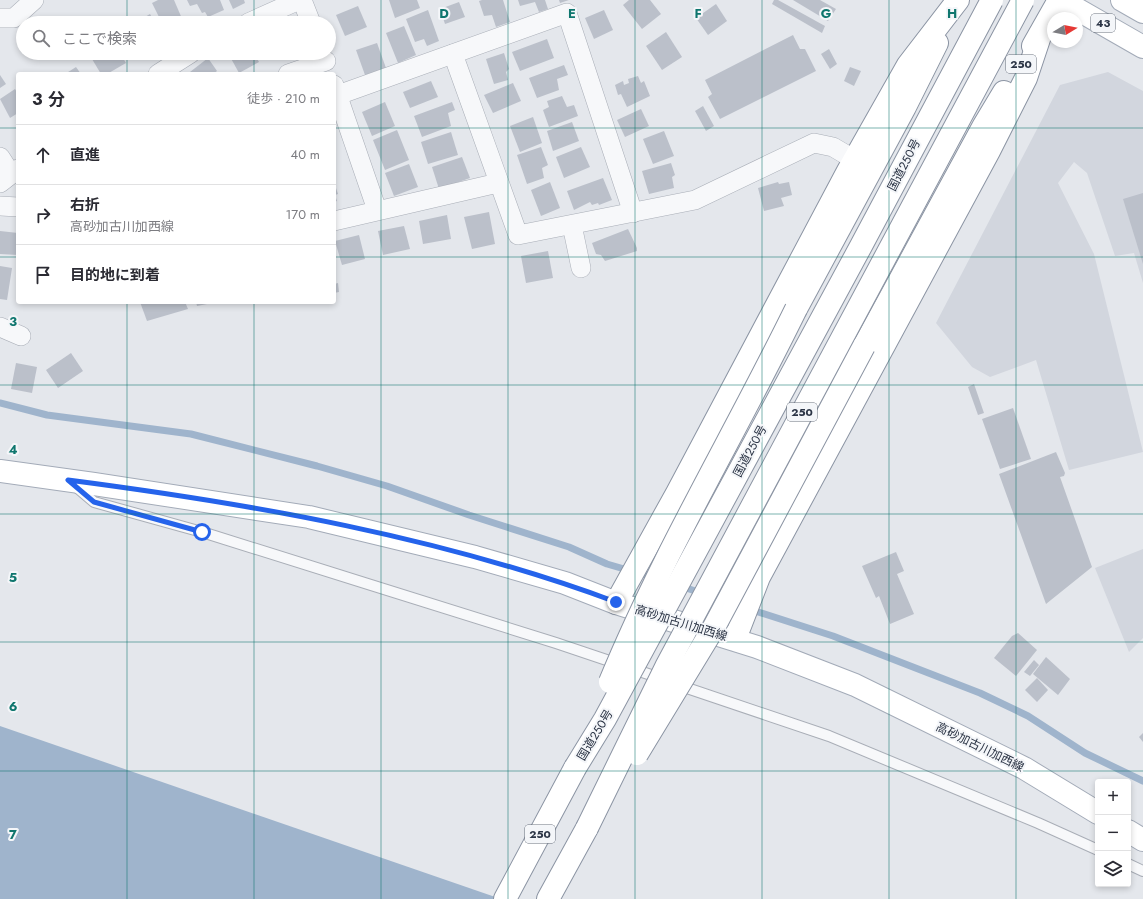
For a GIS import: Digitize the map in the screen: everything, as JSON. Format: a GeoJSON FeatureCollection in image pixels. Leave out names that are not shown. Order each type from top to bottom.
{"type":"FeatureCollection","features":[{"type":"Feature","properties":{"kind":"main road"},"geometry":{"type":"LineString","coordinates":[[616,602],[677,493],[854,160],[908,66],[959,0]]}},
{"type":"Feature","properties":{"kind":"main road","name":"250"},"geometry":{"type":"LineString","coordinates":[[575,768],[612,678],[675,541],[759,385],[796,309],[905,107],[959,0]]}},
{"type":"Feature","properties":{"kind":"main road","name":"国道250号"},"geometry":{"type":"LineString","coordinates":[[504,899],[575,768],[609,712],[992,0]]}},
{"type":"Feature","properties":{"kind":"main road","name":"250"},"geometry":{"type":"LineString","coordinates":[[548,899],[586,828],[666,667],[1023,0]]}},
{"type":"Feature","properties":{"kind":"main road","name":"250"},"geometry":{"type":"LineString","coordinates":[[586,828],[638,754],[713,629],[983,127],[1060,0]]}},
{"type":"Feature","properties":{"kind":"main road","name":"43"},"geometry":{"type":"LineString","coordinates":[[1060,0],[1143,47]]}},
{"type":"Feature","properties":{"kind":"main road","name":"43"},"geometry":{"type":"LineString","coordinates":[[1122,0],[1143,12]]}},
{"type":"Feature","properties":{"kind":"main road"},"geometry":{"type":"LineString","coordinates":[[735,639],[759,577],[989,151],[1026,78],[1041,33]]}},
{"type":"Feature","properties":{"kind":"main road","name":"高砂加古川加西線"},"geometry":{"type":"LineString","coordinates":[[0,471],[309,517],[474,557],[565,583],[616,602],[735,639],[794,660],[855,685],[1024,768],[1095,811]]}},
{"type":"Feature","properties":{"kind":"main road"},"geometry":{"type":"LineString","coordinates":[[1131,833],[1143,840]]}},
{"type":"Feature","properties":{"kind":"street"},"geometry":{"type":"LineString","coordinates":[[5,22],[34,0]]}},
{"type":"Feature","properties":{"kind":"street"},"geometry":{"type":"LineString","coordinates":[[264,16],[301,0],[308,16]]}},
{"type":"Feature","properties":{"kind":"street"},"geometry":{"type":"LineString","coordinates":[[377,210],[336,90],[453,54],[567,12],[633,213]]}},
{"type":"Feature","properties":{"kind":"street"},"geometry":{"type":"LineString","coordinates":[[453,54],[498,183],[518,235],[695,200],[814,144],[833,147],[854,160]]}},
{"type":"Feature","properties":{"kind":"street"},"geometry":{"type":"LineString","coordinates":[[161,72],[180,60]]}},
{"type":"Feature","properties":{"kind":"street"},"geometry":{"type":"LineString","coordinates":[[295,72],[326,63]]}},
{"type":"Feature","properties":{"kind":"street"},"geometry":{"type":"LineString","coordinates":[[0,157],[10,175]]}},
{"type":"Feature","properties":{"kind":"street"},"geometry":{"type":"LineString","coordinates":[[336,220],[498,183]]}},
{"type":"Feature","properties":{"kind":"street"},"geometry":{"type":"LineString","coordinates":[[0,206],[16,207]]}},
{"type":"Feature","properties":{"kind":"street"},"geometry":{"type":"LineString","coordinates":[[572,225],[581,268]]}},
{"type":"Feature","properties":{"kind":"street"},"geometry":{"type":"LineString","coordinates":[[0,327],[21,336]]}},
{"type":"Feature","properties":{"kind":"lane"},"geometry":{"type":"LineString","coordinates":[[68,480],[94,502],[202,532],[549,641],[829,736],[1038,823],[1095,849]]}},
{"type":"Feature","properties":{"kind":"lane"},"geometry":{"type":"LineString","coordinates":[[1131,865],[1143,871]]}},
{"type":"Feature","properties":{"kind":"shaded area"},"geometry":{"type":"Polygon","coordinates":[[[1108,72],[1143,91],[1143,283],[1134,253],[1115,256],[1087,173],[1074,162],[1058,183],[1094,254],[1143,452],[1069,470],[1036,360],[990,377],[972,367],[936,323],[1060,85],[1108,72]]]}},
{"type":"Feature","properties":{"kind":"shaded area"},"geometry":{"type":"Polygon","coordinates":[[[1143,549],[1143,638],[1129,652],[1095,568],[1143,549]]]}},
{"type":"Feature","properties":{"kind":"water"},"geometry":{"type":"Polygon","coordinates":[[[0,726],[501,899],[0,899],[0,726]]]}},
{"type":"Feature","properties":{"kind":"building"},"geometry":{"type":"Polygon","coordinates":[[[158,0],[174,0],[181,16],[158,16],[152,3],[158,0]]]}},
{"type":"Feature","properties":{"kind":"building"},"geometry":{"type":"Polygon","coordinates":[[[187,0],[220,0],[224,10],[207,16],[205,12],[202,13],[197,4],[190,6],[187,0]]]}},
{"type":"Feature","properties":{"kind":"building"},"geometry":{"type":"Polygon","coordinates":[[[229,0],[244,0],[245,3],[233,9],[229,0]]]}},
{"type":"Feature","properties":{"kind":"building"},"geometry":{"type":"Polygon","coordinates":[[[389,0],[417,0],[420,8],[395,18],[389,0]]]}},
{"type":"Feature","properties":{"kind":"building"},"geometry":{"type":"Polygon","coordinates":[[[503,0],[510,22],[496,27],[492,15],[484,16],[479,1],[503,0]]]}},
{"type":"Feature","properties":{"kind":"building"},"geometry":{"type":"Polygon","coordinates":[[[518,0],[545,0],[548,9],[539,12],[535,2],[520,6],[518,0]]]}},
{"type":"Feature","properties":{"kind":"building"},"geometry":{"type":"Polygon","coordinates":[[[559,0],[569,0],[560,3],[559,0]]]}},
{"type":"Feature","properties":{"kind":"building"},"geometry":{"type":"Polygon","coordinates":[[[629,0],[650,0],[661,14],[642,29],[623,5],[629,0]]]}},
{"type":"Feature","properties":{"kind":"building"},"geometry":{"type":"Polygon","coordinates":[[[774,0],[778,0],[825,26],[822,33],[772,4],[774,0]]]}},
{"type":"Feature","properties":{"kind":"building"},"geometry":{"type":"Polygon","coordinates":[[[793,0],[820,0],[836,9],[828,21],[793,0]]]}},
{"type":"Feature","properties":{"kind":"building"},"geometry":{"type":"Polygon","coordinates":[[[459,2],[465,17],[445,24],[440,9],[459,2]]]}},
{"type":"Feature","properties":{"kind":"building"},"geometry":{"type":"Polygon","coordinates":[[[716,4],[727,21],[708,35],[696,18],[716,4]]]}},
{"type":"Feature","properties":{"kind":"building"},"geometry":{"type":"Polygon","coordinates":[[[358,6],[367,27],[345,36],[336,15],[358,6]]]}},
{"type":"Feature","properties":{"kind":"building"},"geometry":{"type":"Polygon","coordinates":[[[428,10],[439,41],[427,46],[424,39],[415,42],[406,19],[428,10]]]}},
{"type":"Feature","properties":{"kind":"building"},"geometry":{"type":"Polygon","coordinates":[[[604,10],[613,30],[594,39],[585,18],[604,10]]]}},
{"type":"Feature","properties":{"kind":"building"},"geometry":{"type":"Polygon","coordinates":[[[404,26],[416,55],[398,63],[386,33],[404,26]]]}},
{"type":"Feature","properties":{"kind":"building"},"geometry":{"type":"Polygon","coordinates":[[[666,32],[682,57],[662,70],[646,46],[666,32]]]}},
{"type":"Feature","properties":{"kind":"building"},"geometry":{"type":"Polygon","coordinates":[[[793,35],[800,49],[805,49],[816,71],[720,119],[708,97],[712,94],[705,80],[793,35]]]}},
{"type":"Feature","properties":{"kind":"building"},"geometry":{"type":"Polygon","coordinates":[[[547,39],[554,58],[520,71],[512,52],[547,39]]]}},
{"type":"Feature","properties":{"kind":"building"},"geometry":{"type":"Polygon","coordinates":[[[377,43],[386,68],[365,75],[356,50],[377,43]]]}},
{"type":"Feature","properties":{"kind":"building"},"geometry":{"type":"Polygon","coordinates":[[[829,49],[837,64],[830,69],[821,54],[829,49]]]}},
{"type":"Feature","properties":{"kind":"building"},"geometry":{"type":"Polygon","coordinates":[[[504,53],[509,69],[506,72],[508,80],[494,84],[486,59],[504,53]]]}},
{"type":"Feature","properties":{"kind":"building"},"geometry":{"type":"Polygon","coordinates":[[[93,60],[124,60],[126,63],[110,72],[100,72],[93,60]]]}},
{"type":"Feature","properties":{"kind":"building"},"geometry":{"type":"Polygon","coordinates":[[[205,60],[209,60],[217,71],[216,72],[190,72],[205,60]]]}},
{"type":"Feature","properties":{"kind":"building"},"geometry":{"type":"Polygon","coordinates":[[[232,60],[258,60],[259,62],[241,72],[238,72],[232,60]]]}},
{"type":"Feature","properties":{"kind":"building"},"geometry":{"type":"Polygon","coordinates":[[[564,65],[568,75],[557,79],[559,90],[537,98],[529,78],[564,65]]]}},
{"type":"Feature","properties":{"kind":"building"},"geometry":{"type":"Polygon","coordinates":[[[76,67],[80,72],[68,72],[76,67]]]}},
{"type":"Feature","properties":{"kind":"building"},"geometry":{"type":"Polygon","coordinates":[[[850,67],[861,71],[854,86],[844,81],[850,67]]]}},
{"type":"Feature","properties":{"kind":"building"},"geometry":{"type":"Polygon","coordinates":[[[0,75],[6,84],[0,88],[0,75]]]}},
{"type":"Feature","properties":{"kind":"building"},"geometry":{"type":"Polygon","coordinates":[[[638,76],[641,83],[644,81],[650,96],[627,107],[621,94],[618,95],[615,85],[623,81],[624,85],[629,83],[628,79],[638,76]]]}},
{"type":"Feature","properties":{"kind":"building"},"geometry":{"type":"Polygon","coordinates":[[[431,81],[438,97],[410,108],[403,92],[431,81]]]}},
{"type":"Feature","properties":{"kind":"building"},"geometry":{"type":"Polygon","coordinates":[[[513,83],[521,101],[493,113],[484,95],[513,83]]]}},
{"type":"Feature","properties":{"kind":"building"},"geometry":{"type":"Polygon","coordinates":[[[15,89],[16,114],[10,118],[0,99],[15,89]]]}},
{"type":"Feature","properties":{"kind":"building"},"geometry":{"type":"Polygon","coordinates":[[[562,96],[567,107],[574,105],[578,116],[549,127],[543,110],[549,107],[547,101],[562,96]]]}},
{"type":"Feature","properties":{"kind":"building"},"geometry":{"type":"Polygon","coordinates":[[[385,102],[395,126],[372,136],[362,112],[385,102]]]}},
{"type":"Feature","properties":{"kind":"building"},"geometry":{"type":"Polygon","coordinates":[[[452,102],[455,110],[448,113],[451,126],[422,137],[414,116],[452,102]]]}},
{"type":"Feature","properties":{"kind":"building"},"geometry":{"type":"Polygon","coordinates":[[[703,106],[714,126],[706,131],[695,111],[703,106]]]}},
{"type":"Feature","properties":{"kind":"building"},"geometry":{"type":"Polygon","coordinates":[[[641,109],[649,126],[625,137],[617,120],[641,109]]]}},
{"type":"Feature","properties":{"kind":"building"},"geometry":{"type":"Polygon","coordinates":[[[533,117],[542,143],[520,152],[510,126],[533,117]]]}},
{"type":"Feature","properties":{"kind":"building"},"geometry":{"type":"Polygon","coordinates":[[[572,122],[579,141],[553,151],[547,131],[572,122]]]}},
{"type":"Feature","properties":{"kind":"building"},"geometry":{"type":"Polygon","coordinates":[[[397,130],[409,160],[385,170],[373,140],[397,130]]]}},
{"type":"Feature","properties":{"kind":"building"},"geometry":{"type":"Polygon","coordinates":[[[664,131],[674,156],[653,164],[643,139],[664,131]]]}},
{"type":"Feature","properties":{"kind":"building"},"geometry":{"type":"Polygon","coordinates":[[[451,132],[458,155],[428,164],[421,142],[451,132]]]}},
{"type":"Feature","properties":{"kind":"building"},"geometry":{"type":"Polygon","coordinates":[[[541,147],[548,165],[542,168],[544,178],[527,184],[517,155],[541,147]]]}},
{"type":"Feature","properties":{"kind":"building"},"geometry":{"type":"Polygon","coordinates":[[[581,147],[590,167],[564,178],[556,157],[581,147]]]}},
{"type":"Feature","properties":{"kind":"building"},"geometry":{"type":"Polygon","coordinates":[[[462,157],[470,178],[439,189],[432,167],[462,157]]]}},
{"type":"Feature","properties":{"kind":"building"},"geometry":{"type":"Polygon","coordinates":[[[671,163],[675,175],[672,177],[674,188],[649,194],[642,171],[671,163]]]}},
{"type":"Feature","properties":{"kind":"building"},"geometry":{"type":"Polygon","coordinates":[[[409,164],[418,187],[394,196],[385,173],[409,164]]]}},
{"type":"Feature","properties":{"kind":"building"},"geometry":{"type":"Polygon","coordinates":[[[603,178],[612,200],[599,205],[598,203],[592,205],[590,202],[574,210],[567,191],[603,178]]]}},
{"type":"Feature","properties":{"kind":"building"},"geometry":{"type":"Polygon","coordinates":[[[550,182],[560,208],[541,216],[531,190],[550,182]]]}},
{"type":"Feature","properties":{"kind":"building"},"geometry":{"type":"Polygon","coordinates":[[[778,182],[779,184],[789,182],[792,195],[781,198],[784,206],[764,211],[758,188],[778,182]]]}},
{"type":"Feature","properties":{"kind":"building"},"geometry":{"type":"Polygon","coordinates":[[[1143,193],[1143,264],[1123,199],[1143,193]]]}},
{"type":"Feature","properties":{"kind":"building"},"geometry":{"type":"Polygon","coordinates":[[[489,212],[495,244],[472,249],[464,217],[489,212]]]}},
{"type":"Feature","properties":{"kind":"building"},"geometry":{"type":"Polygon","coordinates":[[[447,215],[451,239],[423,244],[419,221],[447,215]]]}},
{"type":"Feature","properties":{"kind":"building"},"geometry":{"type":"Polygon","coordinates":[[[404,226],[410,249],[383,255],[378,231],[404,226]]]}},
{"type":"Feature","properties":{"kind":"building"},"geometry":{"type":"Polygon","coordinates":[[[628,229],[637,251],[605,261],[601,255],[596,254],[592,243],[628,229]]]}},
{"type":"Feature","properties":{"kind":"building"},"geometry":{"type":"Polygon","coordinates":[[[0,231],[16,233],[16,255],[0,254],[0,231]]]}},
{"type":"Feature","properties":{"kind":"building"},"geometry":{"type":"Polygon","coordinates":[[[359,235],[365,259],[342,265],[336,241],[359,235]]]}},
{"type":"Feature","properties":{"kind":"building"},"geometry":{"type":"Polygon","coordinates":[[[548,251],[553,278],[526,283],[521,256],[548,251]]]}},
{"type":"Feature","properties":{"kind":"building"},"geometry":{"type":"Polygon","coordinates":[[[0,266],[12,268],[7,300],[0,299],[0,266]]]}},
{"type":"Feature","properties":{"kind":"building"},"geometry":{"type":"Polygon","coordinates":[[[338,283],[339,292],[336,293],[336,284],[338,283]]]}},
{"type":"Feature","properties":{"kind":"building"},"geometry":{"type":"Polygon","coordinates":[[[141,304],[186,304],[188,309],[147,321],[141,304]]]}},
{"type":"Feature","properties":{"kind":"building"},"geometry":{"type":"Polygon","coordinates":[[[196,304],[207,304],[197,306],[196,304]]]}},
{"type":"Feature","properties":{"kind":"building"},"geometry":{"type":"Polygon","coordinates":[[[71,353],[83,371],[58,388],[46,370],[71,353]]]}},
{"type":"Feature","properties":{"kind":"building"},"geometry":{"type":"Polygon","coordinates":[[[16,363],[37,367],[32,393],[11,389],[16,363]]]}},
{"type":"Feature","properties":{"kind":"building"},"geometry":{"type":"Polygon","coordinates":[[[974,384],[984,413],[978,415],[968,387],[974,384]]]}},
{"type":"Feature","properties":{"kind":"building"},"geometry":{"type":"Polygon","coordinates":[[[1013,408],[1031,459],[1000,469],[982,419],[1013,408]]]}},
{"type":"Feature","properties":{"kind":"building"},"geometry":{"type":"Polygon","coordinates":[[[1056,452],[1065,473],[1064,476],[1060,477],[1092,567],[1046,604],[999,474],[1056,452]]]}},
{"type":"Feature","properties":{"kind":"building"},"geometry":{"type":"Polygon","coordinates":[[[896,552],[904,571],[897,574],[914,614],[890,624],[879,596],[876,598],[862,566],[896,552]]]}},
{"type":"Feature","properties":{"kind":"building"},"geometry":{"type":"Polygon","coordinates":[[[1018,633],[1037,650],[1016,676],[994,658],[1012,636],[1018,633]]]}},
{"type":"Feature","properties":{"kind":"building"},"geometry":{"type":"Polygon","coordinates":[[[1046,657],[1070,679],[1058,695],[1033,674],[1046,657]]]}},
{"type":"Feature","properties":{"kind":"building"},"geometry":{"type":"Polygon","coordinates":[[[1034,660],[1039,665],[1030,676],[1024,672],[1034,660]]]}},
{"type":"Feature","properties":{"kind":"building"},"geometry":{"type":"Polygon","coordinates":[[[1037,678],[1048,690],[1037,702],[1025,690],[1037,678]]]}},
{"type":"Feature","properties":{"kind":"building"},"geometry":{"type":"Polygon","coordinates":[[[1143,733],[1143,742],[1139,737],[1143,733]]]}},
{"type":"Feature","properties":{"kind":"waterway"},"geometry":{"type":"LineString","coordinates":[[0,403],[47,415],[191,434],[317,466],[387,486],[469,515],[569,547],[607,564],[655,578]]}},
{"type":"Feature","properties":{"kind":"waterway"},"geometry":{"type":"LineString","coordinates":[[680,586],[726,601]]}},
{"type":"Feature","properties":{"kind":"waterway"},"geometry":{"type":"LineString","coordinates":[[749,609],[833,636],[980,693],[1028,716],[1085,753],[1143,781]]}},
{"type":"Feature","properties":{"kind":"route"},"geometry":{"type":"LineString","coordinates":[[202,532],[94,502],[68,480],[309,517],[474,557],[565,583],[616,602]]}}]}
